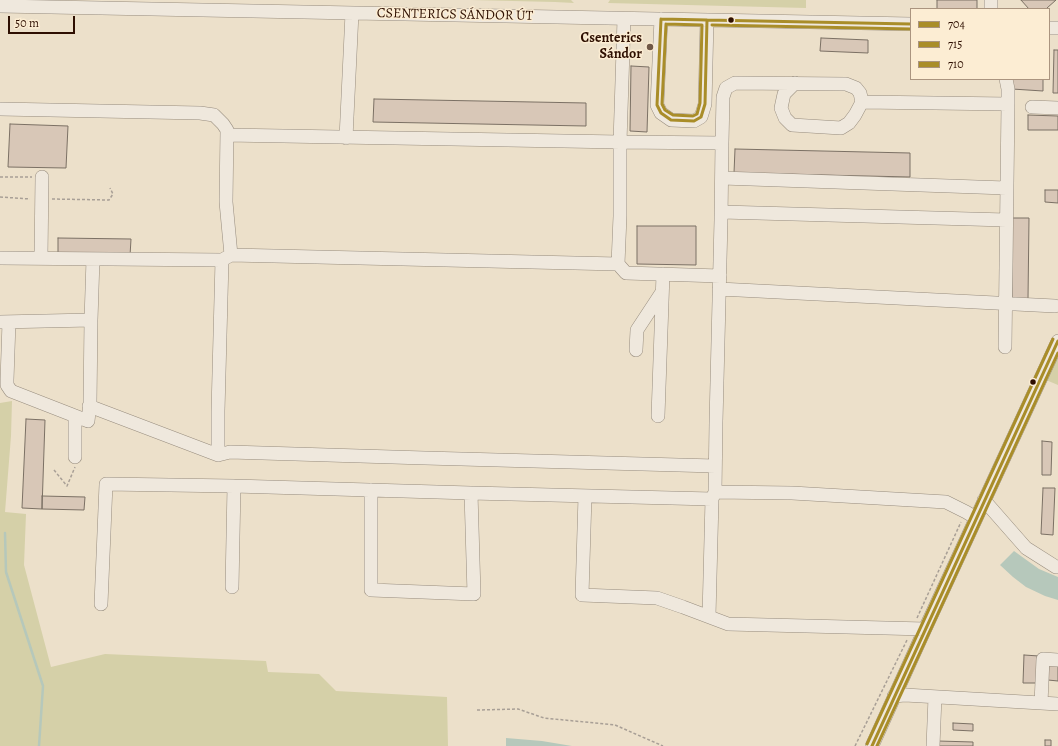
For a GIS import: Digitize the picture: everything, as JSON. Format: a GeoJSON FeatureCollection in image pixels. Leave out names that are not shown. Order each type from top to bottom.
{"type":"FeatureCollection","features":[{"type":"Feature","properties":{"kind":"street","name":"CSENTERICS SÁNDOR ÚT"},"geometry":{"type":"LineString","coordinates":[[0,6],[910,24]]}},
{"type":"Feature","properties":{"kind":"street"},"geometry":{"type":"LineString","coordinates":[[346,138],[352,13]]}},
{"type":"Feature","properties":{"kind":"street"},"geometry":{"type":"LineString","coordinates":[[624,19],[618,264],[626,273],[720,276]]}},
{"type":"Feature","properties":{"kind":"street"},"geometry":{"type":"LineString","coordinates":[[661,19],[657,105],[661,113],[671,120],[694,121],[701,117],[705,104],[707,20]]}},
{"type":"Feature","properties":{"kind":"street"},"geometry":{"type":"LineString","coordinates":[[1005,347],[1008,104],[1006,80]]}},
{"type":"Feature","properties":{"kind":"street"},"geometry":{"type":"LineString","coordinates":[[709,616],[722,212],[723,97],[726,88],[735,83],[795,83],[846,84],[856,88],[860,93],[862,102],[855,116],[849,123],[841,128],[792,125],[785,118],[781,108],[784,94],[795,83]]}},
{"type":"Feature","properties":{"kind":"street"},"geometry":{"type":"LineString","coordinates":[[862,102],[1008,104]]}},
{"type":"Feature","properties":{"kind":"street"},"geometry":{"type":"LineString","coordinates":[[1032,108],[1058,108]]}},
{"type":"Feature","properties":{"kind":"street"},"geometry":{"type":"LineString","coordinates":[[0,109],[200,113],[214,115],[227,130],[227,258],[218,411],[218,455]]}},
{"type":"Feature","properties":{"kind":"street"},"geometry":{"type":"LineString","coordinates":[[227,136],[722,144]]}},
{"type":"Feature","properties":{"kind":"street"},"geometry":{"type":"LineString","coordinates":[[41,258],[42,177]]}},
{"type":"Feature","properties":{"kind":"street"},"geometry":{"type":"LineString","coordinates":[[722,178],[1006,188]]}},
{"type":"Feature","properties":{"kind":"street"},"geometry":{"type":"LineString","coordinates":[[722,212],[1006,220]]}},
{"type":"Feature","properties":{"kind":"street"},"geometry":{"type":"LineString","coordinates":[[0,258],[227,258],[618,264]]}},
{"type":"Feature","properties":{"kind":"street"},"geometry":{"type":"LineString","coordinates":[[91,320],[5,322],[7,385],[11,390],[88,421],[93,259]]}},
{"type":"Feature","properties":{"kind":"street"},"geometry":{"type":"LineString","coordinates":[[658,416],[663,274]]}},
{"type":"Feature","properties":{"kind":"street"},"geometry":{"type":"LineString","coordinates":[[719,289],[1055,306]]}},
{"type":"Feature","properties":{"kind":"street"},"geometry":{"type":"LineString","coordinates":[[636,350],[637,330],[662,292]]}},
{"type":"Feature","properties":{"kind":"street"},"geometry":{"type":"LineString","coordinates":[[872,746],[1058,341]]}},
{"type":"Feature","properties":{"kind":"street"},"geometry":{"type":"LineString","coordinates":[[89,406],[218,455],[230,452],[715,466]]}},
{"type":"Feature","properties":{"kind":"street"},"geometry":{"type":"LineString","coordinates":[[75,416],[75,457]]}},
{"type":"Feature","properties":{"kind":"street"},"geometry":{"type":"LineString","coordinates":[[101,604],[106,484],[234,486],[471,494],[585,496],[713,496],[792,493],[946,502],[976,518]]}},
{"type":"Feature","properties":{"kind":"street"},"geometry":{"type":"LineString","coordinates":[[232,586],[234,486]]}},
{"type":"Feature","properties":{"kind":"street"},"geometry":{"type":"LineString","coordinates":[[371,490],[371,590],[474,594],[471,494]]}},
{"type":"Feature","properties":{"kind":"street"},"geometry":{"type":"LineString","coordinates":[[585,496],[582,595],[657,598],[728,624],[925,629]]}},
{"type":"Feature","properties":{"kind":"street"},"geometry":{"type":"LineString","coordinates":[[984,500],[1026,548],[1058,567]]}},
{"type":"Feature","properties":{"kind":"street"},"geometry":{"type":"LineString","coordinates":[[1041,703],[1043,659],[1058,660]]}},
{"type":"Feature","properties":{"kind":"street"},"geometry":{"type":"LineString","coordinates":[[894,696],[1058,704]]}},
{"type":"Feature","properties":{"kind":"street"},"geometry":{"type":"LineString","coordinates":[[934,746],[935,697]]}},
{"type":"Feature","properties":{"kind":"path"},"geometry":{"type":"LineString","coordinates":[[0,177],[42,177]]}},
{"type":"Feature","properties":{"kind":"path"},"geometry":{"type":"LineString","coordinates":[[0,198],[109,200],[113,194],[110,188]]}},
{"type":"Feature","properties":{"kind":"path"},"geometry":{"type":"LineString","coordinates":[[54,470],[67,486],[75,469],[75,457]]}},
{"type":"Feature","properties":{"kind":"path"},"geometry":{"type":"LineString","coordinates":[[477,710],[518,709],[544,718],[615,724],[663,746]]}},
{"type":"Feature","properties":{"kind":"shaded area"},"geometry":{"type":"Polygon","coordinates":[[[470,0],[571,0],[574,3],[555,2],[470,0]]]}},
{"type":"Feature","properties":{"kind":"shaded area"},"geometry":{"type":"Polygon","coordinates":[[[610,0],[806,0],[806,8],[608,3],[610,0]]]}},
{"type":"Feature","properties":{"kind":"shaded area"},"geometry":{"type":"Polygon","coordinates":[[[1058,357],[1058,385],[1046,380],[1058,357]]]}},
{"type":"Feature","properties":{"kind":"shaded area"},"geometry":{"type":"Polygon","coordinates":[[[12,401],[11,436],[5,512],[26,514],[24,565],[51,667],[105,654],[266,661],[268,672],[319,674],[336,691],[447,697],[448,746],[0,746],[0,403],[12,401]]]}},
{"type":"Feature","properties":{"kind":"shaded area"},"geometry":{"type":"Polygon","coordinates":[[[1014,551],[1039,569],[1058,577],[1058,600],[1026,587],[1000,565],[1014,551]]]}},
{"type":"Feature","properties":{"kind":"shaded area"},"geometry":{"type":"Polygon","coordinates":[[[506,738],[542,741],[572,746],[506,746],[506,738]]]}},
{"type":"Feature","properties":{"kind":"building"},"geometry":{"type":"Polygon","coordinates":[[[937,0],[977,0],[977,8],[937,8],[937,0]]]}},
{"type":"Feature","properties":{"kind":"building"},"geometry":{"type":"Polygon","coordinates":[[[1021,0],[1056,0],[1047,8],[1028,8],[1021,0]]]}},
{"type":"Feature","properties":{"kind":"building"},"geometry":{"type":"Polygon","coordinates":[[[821,38],[868,40],[868,53],[820,51],[821,38]]]}},
{"type":"Feature","properties":{"kind":"building"},"geometry":{"type":"Polygon","coordinates":[[[1054,50],[1058,50],[1058,93],[1053,93],[1054,50]]]}},
{"type":"Feature","properties":{"kind":"building"},"geometry":{"type":"Polygon","coordinates":[[[631,66],[649,67],[647,132],[630,131],[631,66]]]}},
{"type":"Feature","properties":{"kind":"building"},"geometry":{"type":"Polygon","coordinates":[[[1012,80],[1043,80],[1043,91],[1012,89],[1012,80]]]}},
{"type":"Feature","properties":{"kind":"building"},"geometry":{"type":"Polygon","coordinates":[[[374,99],[586,103],[586,126],[373,122],[374,99]]]}},
{"type":"Feature","properties":{"kind":"building"},"geometry":{"type":"Polygon","coordinates":[[[1028,115],[1058,116],[1058,130],[1028,130],[1028,115]]]}},
{"type":"Feature","properties":{"kind":"building"},"geometry":{"type":"Polygon","coordinates":[[[10,124],[68,126],[66,168],[8,167],[10,124]]]}},
{"type":"Feature","properties":{"kind":"building"},"geometry":{"type":"Polygon","coordinates":[[[735,149],[910,153],[910,177],[734,173],[735,149]]]}},
{"type":"Feature","properties":{"kind":"building"},"geometry":{"type":"Polygon","coordinates":[[[1045,190],[1058,190],[1058,203],[1045,202],[1045,190]]]}},
{"type":"Feature","properties":{"kind":"building"},"geometry":{"type":"Polygon","coordinates":[[[1012,218],[1029,218],[1028,299],[1012,298],[1012,218]]]}},
{"type":"Feature","properties":{"kind":"building"},"geometry":{"type":"Polygon","coordinates":[[[637,226],[696,226],[696,265],[637,264],[637,226]]]}},
{"type":"Feature","properties":{"kind":"building"},"geometry":{"type":"Polygon","coordinates":[[[58,238],[131,239],[130,256],[58,254],[58,238]]]}},
{"type":"Feature","properties":{"kind":"building"},"geometry":{"type":"Polygon","coordinates":[[[26,419],[45,420],[42,509],[22,508],[26,419]]]}},
{"type":"Feature","properties":{"kind":"building"},"geometry":{"type":"Polygon","coordinates":[[[1042,441],[1052,442],[1051,475],[1042,475],[1042,441]]]}},
{"type":"Feature","properties":{"kind":"building"},"geometry":{"type":"Polygon","coordinates":[[[1043,488],[1055,488],[1053,535],[1041,534],[1043,488]]]}},
{"type":"Feature","properties":{"kind":"building"},"geometry":{"type":"Polygon","coordinates":[[[42,496],[85,497],[84,510],[42,509],[42,496]]]}},
{"type":"Feature","properties":{"kind":"building"},"geometry":{"type":"Polygon","coordinates":[[[1024,655],[1039,656],[1038,683],[1023,683],[1024,655]]]}},
{"type":"Feature","properties":{"kind":"building"},"geometry":{"type":"Polygon","coordinates":[[[1049,662],[1058,662],[1058,681],[1048,680],[1049,662]]]}},
{"type":"Feature","properties":{"kind":"building"},"geometry":{"type":"Polygon","coordinates":[[[953,723],[973,724],[973,731],[953,730],[953,723]]]}},
{"type":"Feature","properties":{"kind":"building"},"geometry":{"type":"Polygon","coordinates":[[[1045,740],[1051,740],[1051,746],[1045,746],[1045,740]]]}},
{"type":"Feature","properties":{"kind":"building"},"geometry":{"type":"Polygon","coordinates":[[[938,741],[973,742],[973,746],[938,746],[938,741]]]}},
{"type":"Feature","properties":{"kind":"waterway"},"geometry":{"type":"LineString","coordinates":[[5,533],[6,572],[43,686],[39,746]]}},
{"type":"Feature","properties":{"kind":"transit line","name":"704"},"geometry":{"type":"LineString","coordinates":[[661,19],[707,20],[705,104],[701,117],[694,121],[671,120],[661,113],[657,105],[661,19]]}},
{"type":"Feature","properties":{"kind":"transit line","name":"704"},"geometry":{"type":"LineString","coordinates":[[707,20],[910,24]]}},
{"type":"Feature","properties":{"kind":"transit line","name":"715"},"geometry":{"type":"LineString","coordinates":[[666,24],[702,25],[700,103],[697,114],[693,116],[673,115],[665,110],[662,104],[666,24]]}},
{"type":"Feature","properties":{"kind":"transit line","name":"715"},"geometry":{"type":"LineString","coordinates":[[712,25],[910,29]]}},
{"type":"Feature","properties":{"kind":"transit line","name":"710"},"geometry":{"type":"LineString","coordinates":[[867,744],[1053,339]]}},
{"type":"Feature","properties":{"kind":"transit line","name":"704"},"geometry":{"type":"LineString","coordinates":[[872,746],[1058,341]]}},
{"type":"Feature","properties":{"kind":"transit line","name":"715"},"geometry":{"type":"LineString","coordinates":[[877,746],[1058,353]]}},
{"type":"Feature","properties":{"kind":"place","name":"Csenterics Sándor"},"geometry":{"type":"Point","coordinates":[650,47]}}]}
